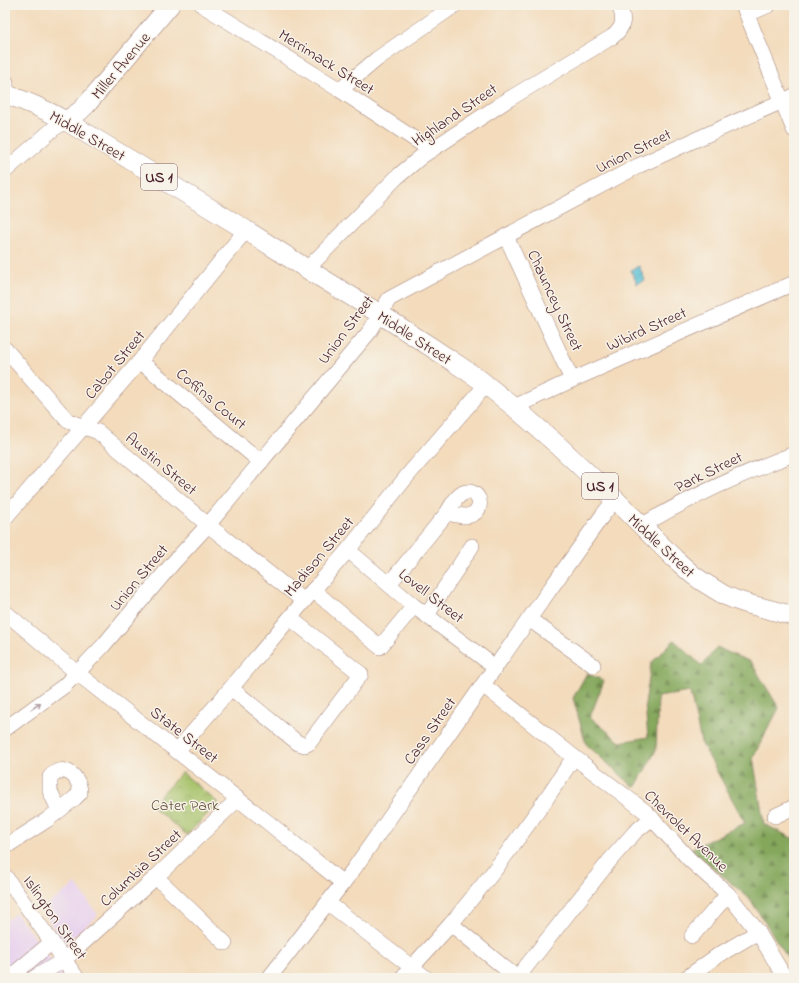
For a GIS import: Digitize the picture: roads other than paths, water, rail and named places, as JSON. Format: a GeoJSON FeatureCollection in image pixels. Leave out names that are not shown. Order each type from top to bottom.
{"type":"FeatureCollection","features":[{"type":"Feature","properties":{"kind":"main road","name":"Miller Avenue"},"geometry":{"type":"LineString","coordinates":[[66,121],[87,104],[170,5]]}},
{"type":"Feature","properties":{"kind":"main road","name":"Middle Street"},"geometry":{"type":"LineString","coordinates":[[5,90],[66,121],[246,230],[431,347],[486,385],[514,407],[561,448],[693,575],[724,595],[748,604],[794,616]]}},
{"type":"Feature","properties":{"kind":"street","name":"Merrimack Street"},"geometry":{"type":"LineString","coordinates":[[202,5],[340,90],[431,150]]}},
{"type":"Feature","properties":{"kind":"street"},"geometry":{"type":"LineString","coordinates":[[340,90],[377,59],[455,5]]}},
{"type":"Feature","properties":{"kind":"street","name":"Highland Street"},"geometry":{"type":"LineString","coordinates":[[307,269],[397,177],[431,150],[509,98],[618,32],[622,26],[623,19],[622,11],[619,5]]}},
{"type":"Feature","properties":{"kind":"street"},"geometry":{"type":"LineString","coordinates":[[769,5],[746,10],[788,98],[794,130]]}},
{"type":"Feature","properties":{"kind":"street","name":"Union Street"},"geometry":{"type":"LineString","coordinates":[[5,729],[64,686],[102,647],[173,563],[208,525],[370,331],[389,299],[638,166],[688,142],[788,98]]}},
{"type":"Feature","properties":{"kind":"street"},"geometry":{"type":"LineString","coordinates":[[5,171],[53,129],[66,121]]}},
{"type":"Feature","properties":{"kind":"street","name":"Cabot Street"},"geometry":{"type":"LineString","coordinates":[[5,518],[140,361],[246,230]]}},
{"type":"Feature","properties":{"kind":"street","name":"Chauncey Street"},"geometry":{"type":"LineString","coordinates":[[506,236],[572,380]]}},
{"type":"Feature","properties":{"kind":"street","name":"Wibird Street"},"geometry":{"type":"LineString","coordinates":[[514,407],[572,380],[794,283]]}},
{"type":"Feature","properties":{"kind":"street","name":"Austin Street"},"geometry":{"type":"LineString","coordinates":[[7,355],[68,421],[98,432],[208,525],[380,647],[414,606]]}},
{"type":"Feature","properties":{"kind":"street","name":"Coffins Court"},"geometry":{"type":"LineString","coordinates":[[140,361],[260,462]]}},
{"type":"Feature","properties":{"kind":"street","name":"Madison Street"},"geometry":{"type":"LineString","coordinates":[[176,751],[348,550],[408,475],[486,385]]}},
{"type":"Feature","properties":{"kind":"street","name":"Park Street"},"geometry":{"type":"LineString","coordinates":[[641,526],[718,485],[760,466],[794,454]]}},
{"type":"Feature","properties":{"kind":"street","name":"Cass Street"},"geometry":{"type":"LineString","coordinates":[[269,978],[343,883],[614,499]]}},
{"type":"Feature","properties":{"kind":"street"},"geometry":{"type":"LineString","coordinates":[[389,584],[447,513]]}},
{"type":"Feature","properties":{"kind":"street"},"geometry":{"type":"LineString","coordinates":[[427,615],[472,546]]}},
{"type":"Feature","properties":{"kind":"street","name":"Lovell Street"},"geometry":{"type":"LineString","coordinates":[[348,550],[414,606],[495,667]]}},
{"type":"Feature","properties":{"kind":"street","name":"State Street"},"geometry":{"type":"LineString","coordinates":[[5,612],[78,673],[343,883]]}},
{"type":"Feature","properties":{"kind":"street"},"geometry":{"type":"LineString","coordinates":[[231,688],[298,743],[305,745],[309,743],[361,674],[290,618]]}},
{"type":"Feature","properties":{"kind":"street"},"geometry":{"type":"LineString","coordinates":[[529,619],[593,665]]}},
{"type":"Feature","properties":{"kind":"street","name":"Chevrolet Avenue"},"geometry":{"type":"LineString","coordinates":[[483,685],[640,807],[652,818],[690,860],[728,894],[758,932],[785,978]]}},
{"type":"Feature","properties":{"kind":"street"},"geometry":{"type":"LineString","coordinates":[[406,972],[451,924],[494,871],[542,805],[574,757]]}},
{"type":"Feature","properties":{"kind":"street","name":"Columbia Street"},"geometry":{"type":"LineString","coordinates":[[34,978],[64,960],[156,877],[238,799]]}},
{"type":"Feature","properties":{"kind":"street"},"geometry":{"type":"LineString","coordinates":[[775,816],[794,807]]}},
{"type":"Feature","properties":{"kind":"street"},"geometry":{"type":"LineString","coordinates":[[5,848],[47,820],[59,810]]}},
{"type":"Feature","properties":{"kind":"street"},"geometry":{"type":"LineString","coordinates":[[451,924],[517,978],[611,860],[635,832],[652,818]]}},
{"type":"Feature","properties":{"kind":"street","name":"Islington Street"},"geometry":{"type":"LineString","coordinates":[[5,876],[77,978]]}},
{"type":"Feature","properties":{"kind":"street"},"geometry":{"type":"LineString","coordinates":[[156,877],[225,943]]}},
{"type":"Feature","properties":{"kind":"street"},"geometry":{"type":"LineString","coordinates":[[692,936],[728,894]]}},
{"type":"Feature","properties":{"kind":"street"},"geometry":{"type":"LineString","coordinates":[[328,903],[406,972],[426,978]]}},
{"type":"Feature","properties":{"kind":"street"},"geometry":{"type":"LineString","coordinates":[[686,978],[717,956],[758,932]]}},
{"type":"Feature","properties":{"kind":"street"},"geometry":{"type":"LineString","coordinates":[[14,976],[52,942]]}},
{"type":"Feature","properties":{"kind":"water"},"geometry":{"type":"Polygon","coordinates":[[[639,266],[645,280],[637,284],[631,270],[639,266]]]}},
{"type":"Feature","properties":{"kind":"park label","name":"Cater Park"},"geometry":{"type":"Point","coordinates":[185,804]}}]}
